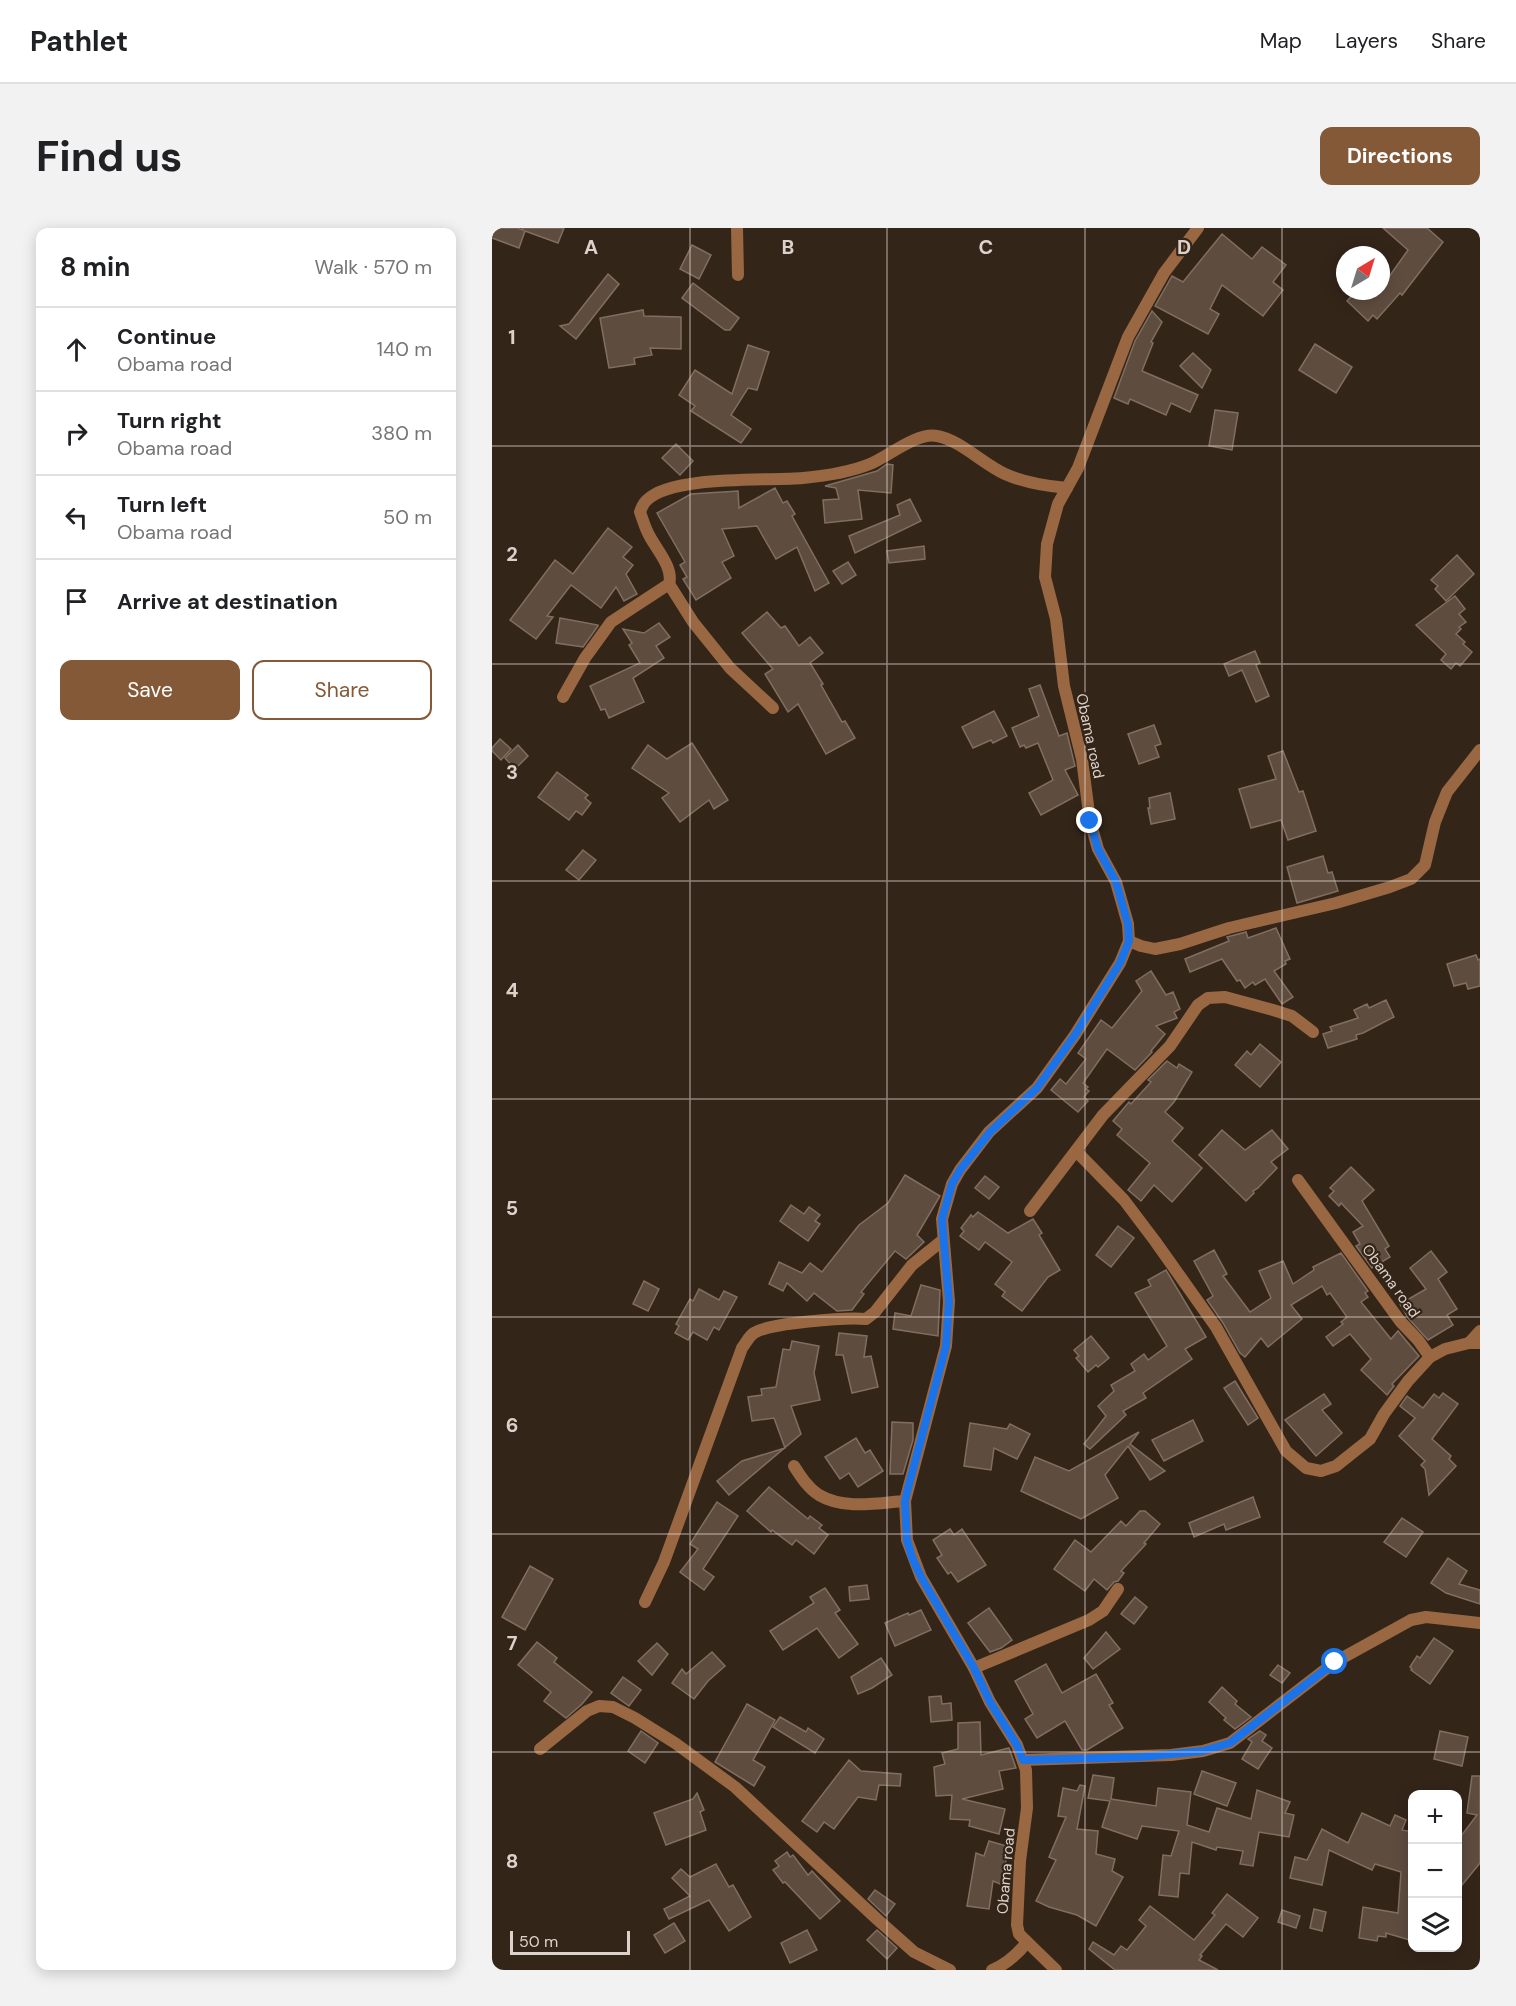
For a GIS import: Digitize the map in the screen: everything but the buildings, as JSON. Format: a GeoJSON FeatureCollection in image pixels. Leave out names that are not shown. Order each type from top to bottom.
{"type":"FeatureCollection","features":[{"type":"Feature","properties":{"kind":"street"},"geometry":{"type":"LineString","coordinates":[[737,228],[738,275]]}},
{"type":"Feature","properties":{"kind":"street","name":"Obama road"},"geometry":{"type":"LineString","coordinates":[[1056,1970],[1019,1934],[1017,1925],[1020,1861],[1027,1808],[1026,1770],[1023,1760],[1017,1745],[990,1702],[974,1668],[921,1577],[907,1540],[905,1501],[946,1346],[949,1301],[942,1219],[952,1184],[960,1170],[990,1132],[1037,1088],[1075,1035],[1120,963],[1129,941],[1128,924],[1116,882],[1098,849],[1090,821],[1082,759],[1064,686],[1056,619],[1044,577],[1047,544],[1058,504],[1078,468],[1128,337],[1164,273],[1197,228]]}},
{"type":"Feature","properties":{"kind":"street"},"geometry":{"type":"LineString","coordinates":[[563,697],[585,658],[611,622],[669,584],[671,578],[668,568],[648,534],[640,512],[648,498],[682,485],[708,481],[803,478],[845,471],[869,464],[923,436],[936,435],[1004,473],[1033,484],[1066,488]]}},
{"type":"Feature","properties":{"kind":"street"},"geometry":{"type":"LineString","coordinates":[[669,584],[693,622],[730,668],[773,708]]}},
{"type":"Feature","properties":{"kind":"street"},"geometry":{"type":"LineString","coordinates":[[1129,941],[1155,949],[1180,944],[1229,928],[1336,903],[1411,879],[1425,865],[1435,822],[1447,792],[1480,750]]}},
{"type":"Feature","properties":{"kind":"street"},"geometry":{"type":"LineString","coordinates":[[1030,1211],[1103,1115],[1170,1046],[1198,1005],[1208,998],[1225,997],[1292,1016],[1313,1032]]}},
{"type":"Feature","properties":{"kind":"street"},"geometry":{"type":"LineString","coordinates":[[1076,1151],[1124,1200],[1155,1241],[1216,1327],[1286,1451],[1306,1468],[1321,1471],[1336,1466],[1370,1439],[1384,1414],[1408,1381],[1430,1357],[1445,1349],[1474,1343],[1480,1331]]}},
{"type":"Feature","properties":{"kind":"street","name":"Obama road"},"geometry":{"type":"LineString","coordinates":[[1298,1180],[1400,1321],[1430,1357]]}},
{"type":"Feature","properties":{"kind":"street"},"geometry":{"type":"LineString","coordinates":[[645,1602],[664,1562],[742,1347],[753,1334],[772,1326],[841,1319],[866,1320],[912,1265],[944,1240]]}},
{"type":"Feature","properties":{"kind":"street"},"geometry":{"type":"LineString","coordinates":[[794,1466],[806,1484],[820,1496],[860,1504],[905,1501]]}},
{"type":"Feature","properties":{"kind":"street"},"geometry":{"type":"LineString","coordinates":[[974,1668],[1089,1620],[1103,1611],[1118,1589]]}},
{"type":"Feature","properties":{"kind":"street"},"geometry":{"type":"LineString","coordinates":[[1023,1760],[1140,1757],[1203,1751],[1230,1743],[1335,1662],[1411,1620],[1425,1617],[1480,1623]]}},
{"type":"Feature","properties":{"kind":"street"},"geometry":{"type":"LineString","coordinates":[[540,1749],[587,1711],[599,1706],[613,1707],[628,1714],[675,1743],[735,1787],[914,1952],[950,1970]]}},
{"type":"Feature","properties":{"kind":"street"},"geometry":{"type":"LineString","coordinates":[[992,1970],[1016,1956],[1027,1942]]}},
{"type":"Feature","properties":{"kind":"route"},"geometry":{"type":"LineString","coordinates":[[1090,821],[1098,849],[1116,882],[1128,924],[1129,941],[1120,963],[1075,1035],[1037,1088],[990,1132],[960,1170],[946,1200],[942,1219],[949,1301],[946,1346],[905,1501],[907,1540],[921,1577],[974,1668],[990,1702],[1017,1745],[1023,1760],[1140,1757],[1203,1751],[1230,1743],[1335,1662]]}}]}
